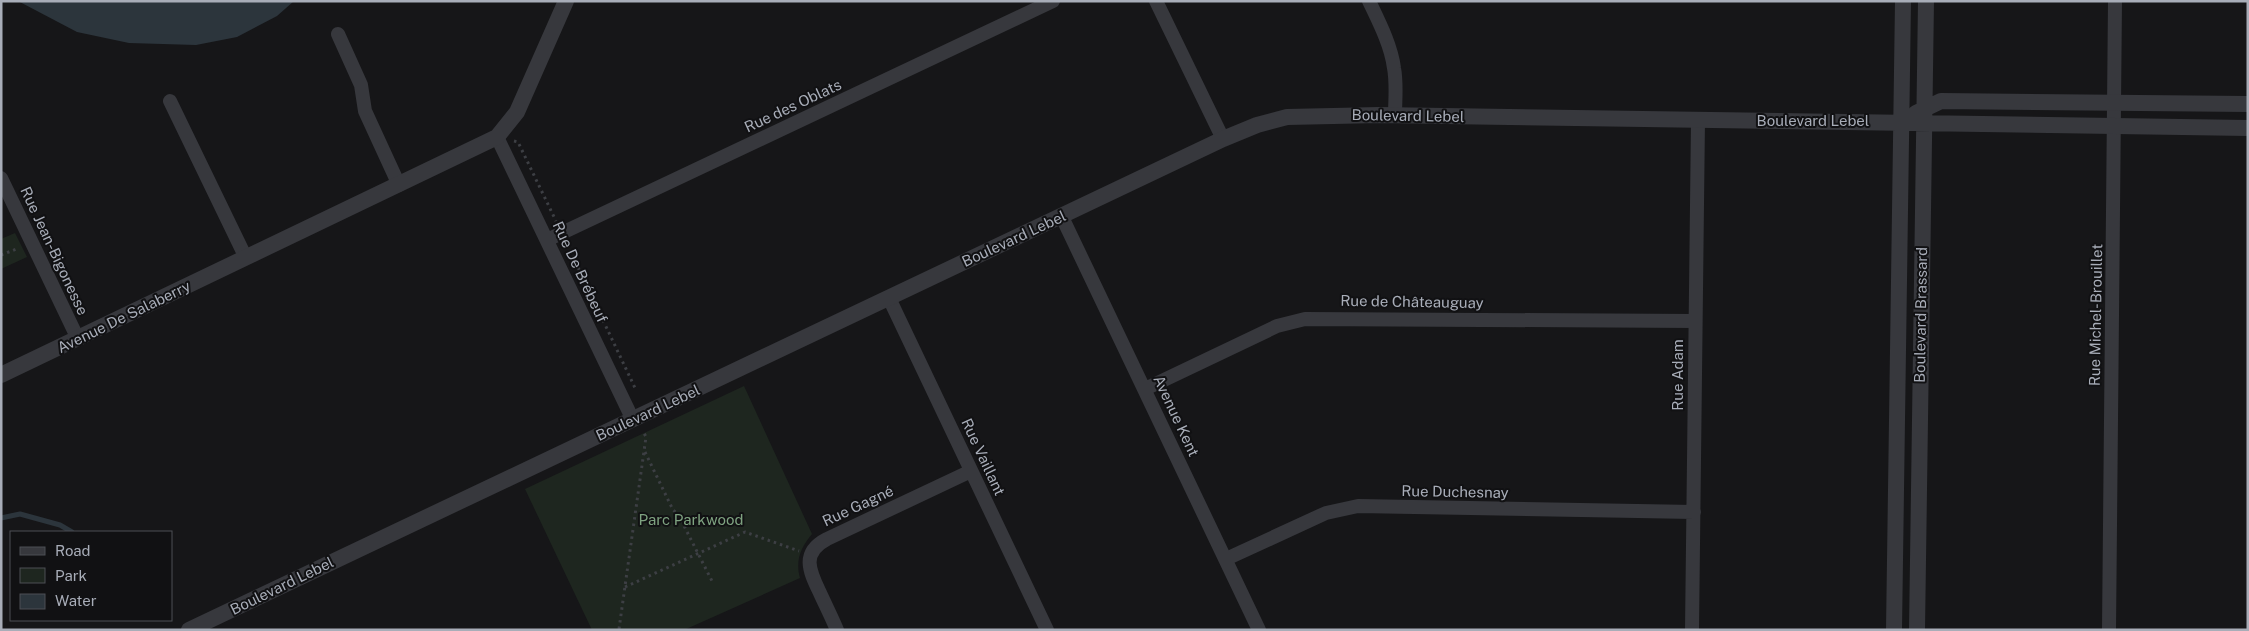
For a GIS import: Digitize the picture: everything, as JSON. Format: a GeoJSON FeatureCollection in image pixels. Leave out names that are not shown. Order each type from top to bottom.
{"type":"FeatureCollection","features":[{"type":"Feature","properties":{"kind":"street","name":"Avenue De Salaberry"},"geometry":{"type":"LineString","coordinates":[[1,375],[497,137],[516,112],[566,1]]}},
{"type":"Feature","properties":{"kind":"street","name":"Rue des Oblats"},"geometry":{"type":"LineString","coordinates":[[547,240],[1053,1]]}},
{"type":"Feature","properties":{"kind":"street"},"geometry":{"type":"LineString","coordinates":[[1156,1],[1223,139]]}},
{"type":"Feature","properties":{"kind":"street"},"geometry":{"type":"LineString","coordinates":[[1369,1],[1393,60],[1395,116]]}},
{"type":"Feature","properties":{"kind":"street","name":"Boulevard Brassard"},"geometry":{"type":"LineString","coordinates":[[1894,630],[1903,1]]}},
{"type":"Feature","properties":{"kind":"street","name":"Boulevard Brassard"},"geometry":{"type":"LineString","coordinates":[[1917,630],[1926,1]]}},
{"type":"Feature","properties":{"kind":"street","name":"Rue Michel-Brouillet"},"geometry":{"type":"LineString","coordinates":[[2109,630],[2115,1]]}},
{"type":"Feature","properties":{"kind":"street"},"geometry":{"type":"LineString","coordinates":[[338,34],[361,85],[365,111],[399,185]]}},
{"type":"Feature","properties":{"kind":"street"},"geometry":{"type":"LineString","coordinates":[[170,101],[246,258]]}},
{"type":"Feature","properties":{"kind":"street","name":"Boulevard Lebel"},"geometry":{"type":"LineString","coordinates":[[1924,116],[1942,101],[2248,104]]}},
{"type":"Feature","properties":{"kind":"street","name":"Boulevard Lebel"},"geometry":{"type":"LineString","coordinates":[[189,630],[638,426],[890,298],[1223,139],[1257,125],[1287,117],[1311,115],[1901,122],[1924,116],[2114,126],[2248,128]]}},
{"type":"Feature","properties":{"kind":"street","name":"Rue Adam"},"geometry":{"type":"LineString","coordinates":[[1692,630],[1694,321],[1698,120]]}},
{"type":"Feature","properties":{"kind":"street","name":"Rue De Brébeuf"},"geometry":{"type":"LineString","coordinates":[[497,137],[638,426]]}},
{"type":"Feature","properties":{"kind":"street","name":"Rue Jean-Bigonesse"},"geometry":{"type":"LineString","coordinates":[[1,178],[78,339]]}},
{"type":"Feature","properties":{"kind":"street","name":"Avenue Kent"},"geometry":{"type":"LineString","coordinates":[[1062,217],[1259,630]]}},
{"type":"Feature","properties":{"kind":"street","name":"Rue Vaillant"},"geometry":{"type":"LineString","coordinates":[[890,298],[1047,630]]}},
{"type":"Feature","properties":{"kind":"street","name":"Rue de Châteauguay"},"geometry":{"type":"LineString","coordinates":[[1145,389],[1277,326],[1305,318],[1694,321]]}},
{"type":"Feature","properties":{"kind":"street","name":"Rue Gagné"},"geometry":{"type":"LineString","coordinates":[[837,630],[810,572],[810,561],[815,548],[827,539],[971,471]]}},
{"type":"Feature","properties":{"kind":"street","name":"Rue Duchesnay"},"geometry":{"type":"LineString","coordinates":[[1226,559],[1326,514],[1358,506],[1694,512]]}},
{"type":"Feature","properties":{"kind":"path","name":"Rue De Brébeuf"},"geometry":{"type":"LineString","coordinates":[[518,142],[556,220]]}},
{"type":"Feature","properties":{"kind":"path"},"geometry":{"type":"LineString","coordinates":[[1,255],[32,243]]}},
{"type":"Feature","properties":{"kind":"path","name":"Rue De Brébeuf"},"geometry":{"type":"LineString","coordinates":[[569,247],[634,385],[636,396]]}},
{"type":"Feature","properties":{"kind":"path"},"geometry":{"type":"LineString","coordinates":[[619,629],[646,436],[638,426]]}},
{"type":"Feature","properties":{"kind":"path"},"geometry":{"type":"LineString","coordinates":[[644,452],[713,584]]}},
{"type":"Feature","properties":{"kind":"path"},"geometry":{"type":"LineString","coordinates":[[625,587],[746,532],[800,551]]}},
{"type":"Feature","properties":{"kind":"green space"},"geometry":{"type":"Polygon","coordinates":[[[15,233],[27,257],[1,269],[1,239],[15,233]]]}},
{"type":"Feature","properties":{"kind":"green space","name":"Parc Parkwood"},"geometry":{"type":"Polygon","coordinates":[[[744,386],[812,534],[800,554],[798,565],[800,578],[684,630],[592,630],[525,489],[744,386]]]}},
{"type":"Feature","properties":{"kind":"water"},"geometry":{"type":"Polygon","coordinates":[[[18,1],[294,1],[277,16],[237,37],[196,45],[129,43],[77,32],[18,1]]]}},
{"type":"Feature","properties":{"kind":"waterway"},"geometry":{"type":"LineString","coordinates":[[1,518],[20,514],[60,525],[70,531]]}}]}
